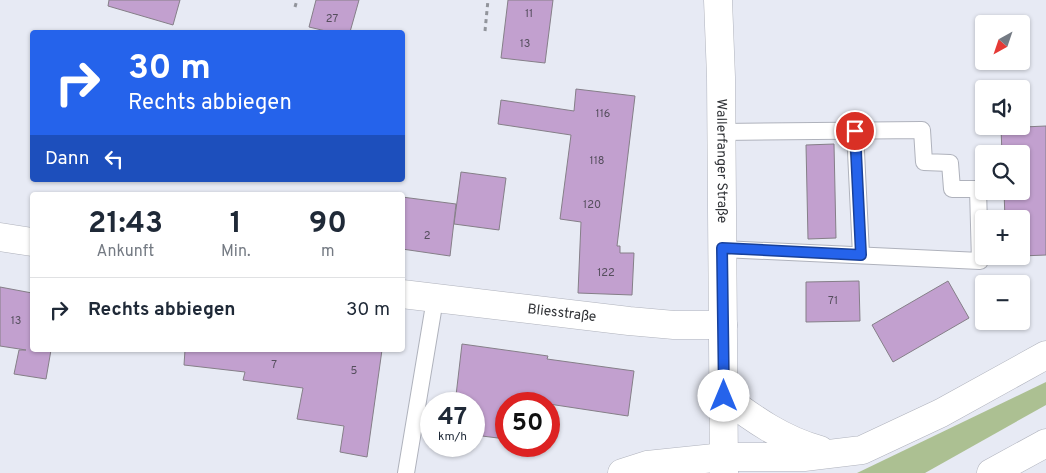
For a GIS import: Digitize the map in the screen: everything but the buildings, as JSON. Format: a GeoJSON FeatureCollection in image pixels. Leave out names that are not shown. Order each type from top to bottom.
{"type":"FeatureCollection","features":[{"type":"Feature","properties":{"kind":"main road","name":"Wallerfanger Straße"},"geometry":{"type":"LineString","coordinates":[[718,0],[724,465]]}},
{"type":"Feature","properties":{"kind":"main road"},"geometry":{"type":"LineString","coordinates":[[0,237],[30,242]]}},
{"type":"Feature","properties":{"kind":"main road","name":"Bliesstraße"},"geometry":{"type":"LineString","coordinates":[[405,294],[629,322],[674,325],[723,325]]}},
{"type":"Feature","properties":{"kind":"main road"},"geometry":{"type":"LineString","coordinates":[[622,473],[647,465],[724,465],[862,450],[941,413],[1046,355]]}},
{"type":"Feature","properties":{"kind":"main road"},"geometry":{"type":"LineString","coordinates":[[724,396],[760,424],[789,439],[833,454]]}},
{"type":"Feature","properties":{"kind":"main road"},"geometry":{"type":"LineString","coordinates":[[991,473],[1046,442]]}},
{"type":"Feature","properties":{"kind":"lane"},"geometry":{"type":"LineString","coordinates":[[721,132],[922,130],[924,162],[950,164],[952,189],[978,189],[980,260],[722,248]]}},
{"type":"Feature","properties":{"kind":"lane"},"geometry":{"type":"LineString","coordinates":[[855,131],[861,255]]}},
{"type":"Feature","properties":{"kind":"lane"},"geometry":{"type":"LineString","coordinates":[[406,473],[435,299]]}},
{"type":"Feature","properties":{"kind":"path"},"geometry":{"type":"LineString","coordinates":[[295,7],[297,0]]}},
{"type":"Feature","properties":{"kind":"path"},"geometry":{"type":"LineString","coordinates":[[485,31],[488,0]]}},
{"type":"Feature","properties":{"kind":"green space"},"geometry":{"type":"Polygon","coordinates":[[[1046,382],[1046,405],[925,473],[857,473],[1046,382]]]}},
{"type":"Feature","properties":{"kind":"route"},"geometry":{"type":"LineString","coordinates":[[724,396],[722,248],[861,255],[855,131]]}}]}
